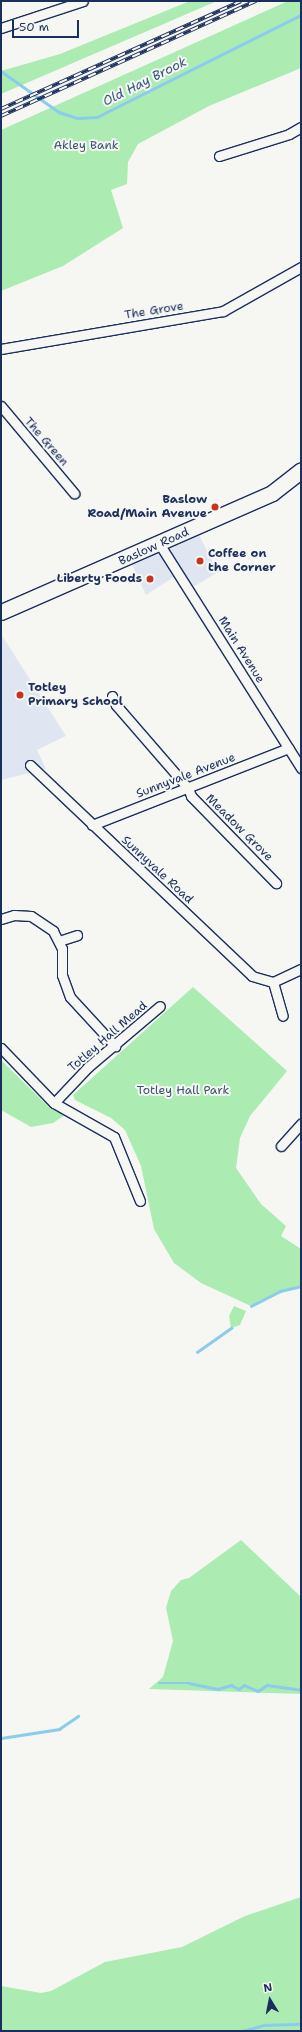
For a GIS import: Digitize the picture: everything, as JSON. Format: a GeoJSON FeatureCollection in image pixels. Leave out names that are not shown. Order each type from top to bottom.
{"type":"FeatureCollection","features":[{"type":"Feature","properties":{"kind":"main road","name":"Baslow Road"},"geometry":{"type":"LineString","coordinates":[[2,609],[160,545],[272,493],[301,470]]}},
{"type":"Feature","properties":{"kind":"main road"},"geometry":{"type":"LineString","coordinates":[[272,493],[301,482]]}},
{"type":"Feature","properties":{"kind":"street"},"geometry":{"type":"LineString","coordinates":[[1,28],[83,1]]}},
{"type":"Feature","properties":{"kind":"street"},"geometry":{"type":"LineString","coordinates":[[219,156],[274,140],[301,126]]}},
{"type":"Feature","properties":{"kind":"street","name":"The Grove"},"geometry":{"type":"LineString","coordinates":[[1,349],[218,313],[301,268]]}},
{"type":"Feature","properties":{"kind":"street","name":"The Green"},"geometry":{"type":"LineString","coordinates":[[1,406],[74,493]]}},
{"type":"Feature","properties":{"kind":"street","name":"Main Avenue"},"geometry":{"type":"LineString","coordinates":[[160,545],[301,768]]}},
{"type":"Feature","properties":{"kind":"street","name":"Meadow Grove"},"geometry":{"type":"LineString","coordinates":[[112,696],[116,705],[188,788],[191,796],[276,883]]}},
{"type":"Feature","properties":{"kind":"street","name":"Sunnyvale Avenue"},"geometry":{"type":"LineString","coordinates":[[92,825],[288,748]]}},
{"type":"Feature","properties":{"kind":"street","name":"Sunnyvale Road"},"geometry":{"type":"LineString","coordinates":[[30,765],[252,976],[273,982]]}},
{"type":"Feature","properties":{"kind":"street"},"geometry":{"type":"LineString","coordinates":[[1,919],[19,915],[36,918],[50,927],[59,941],[64,982],[70,997],[115,1046]]}},
{"type":"Feature","properties":{"kind":"street"},"geometry":{"type":"LineString","coordinates":[[59,941],[77,935]]}},
{"type":"Feature","properties":{"kind":"street"},"geometry":{"type":"LineString","coordinates":[[283,1016],[273,982],[301,969]]}},
{"type":"Feature","properties":{"kind":"street","name":"Totley Hall Mead"},"geometry":{"type":"LineString","coordinates":[[54,1103],[88,1067],[115,1046],[160,1006]]}},
{"type":"Feature","properties":{"kind":"street"},"geometry":{"type":"LineString","coordinates":[[1,1048],[54,1103],[114,1137],[140,1201]]}},
{"type":"Feature","properties":{"kind":"street"},"geometry":{"type":"LineString","coordinates":[[281,1146],[301,1124]]}},
{"type":"Feature","properties":{"kind":"shaded area"},"geometry":{"type":"Polygon","coordinates":[[[198,533],[218,572],[193,587],[183,571],[146,595],[131,562],[198,533]]]}},
{"type":"Feature","properties":{"kind":"shaded area","name":"Totley Primary School"},"geometry":{"type":"Polygon","coordinates":[[[1,634],[66,736],[37,750],[46,769],[1,780],[1,634]]]}},
{"type":"Feature","properties":{"kind":"green space"},"geometry":{"type":"Polygon","coordinates":[[[190,1],[217,1],[1,94],[1,71],[60,54],[190,1]]]}},
{"type":"Feature","properties":{"kind":"green space","name":"Akley Bank"},"geometry":{"type":"Polygon","coordinates":[[[288,1],[301,1],[301,68],[209,106],[138,144],[128,162],[127,184],[111,190],[123,228],[63,266],[1,291],[1,130],[288,1]]]}},
{"type":"Feature","properties":{"kind":"green space","name":"Totley Hall Park"},"geometry":{"type":"Polygon","coordinates":[[[193,987],[287,1071],[250,1116],[240,1138],[236,1168],[261,1204],[286,1226],[281,1236],[301,1249],[301,1286],[280,1291],[251,1306],[201,1283],[174,1263],[154,1229],[141,1166],[125,1130],[111,1118],[75,1100],[73,1095],[193,987]]]}},
{"type":"Feature","properties":{"kind":"green space"},"geometry":{"type":"Polygon","coordinates":[[[1,1060],[51,1109],[65,1115],[53,1123],[31,1127],[1,1110],[1,1060]]]}},
{"type":"Feature","properties":{"kind":"green space"},"geometry":{"type":"Polygon","coordinates":[[[234,1306],[246,1311],[240,1325],[231,1328],[229,1316],[234,1306]]]}},
{"type":"Feature","properties":{"kind":"green space"},"geometry":{"type":"Polygon","coordinates":[[[241,1540],[301,1597],[301,1694],[149,1689],[163,1677],[173,1641],[166,1608],[171,1591],[181,1580],[189,1578],[241,1540]]]}},
{"type":"Feature","properties":{"kind":"green space"},"geometry":{"type":"Polygon","coordinates":[[[301,1897],[301,2031],[1,2031],[1,1986],[41,1993],[51,1991],[105,1962],[182,1947],[245,1916],[301,1897]]]}},
{"type":"Feature","properties":{"kind":"waterway","name":"Old Hay Brook"},"geometry":{"type":"LineString","coordinates":[[1,71],[59,112],[77,118],[97,117],[301,15]]}},
{"type":"Feature","properties":{"kind":"waterway"},"geometry":{"type":"LineString","coordinates":[[251,1306],[280,1291],[301,1286]]}},
{"type":"Feature","properties":{"kind":"waterway"},"geometry":{"type":"LineString","coordinates":[[197,1352],[231,1328]]}},
{"type":"Feature","properties":{"kind":"waterway"},"geometry":{"type":"LineString","coordinates":[[159,1683],[189,1683],[218,1689],[231,1685],[239,1689],[244,1685],[258,1691],[267,1685],[301,1690]]}},
{"type":"Feature","properties":{"kind":"waterway"},"geometry":{"type":"LineString","coordinates":[[1,1738],[59,1729],[78,1716]]}},
{"type":"Feature","properties":{"kind":"waterway"},"geometry":{"type":"LineString","coordinates":[[242,2031],[265,2025],[301,2024]]}},
{"type":"Feature","properties":{"kind":"railway"},"geometry":{"type":"LineString","coordinates":[[1,109],[241,1]]}},
{"type":"Feature","properties":{"kind":"railway"},"geometry":{"type":"LineString","coordinates":[[1,116],[256,1]]}},
{"type":"Feature","properties":{"kind":"place","name":"Baslow Road/Main Avenue"},"geometry":{"type":"Point","coordinates":[215,507]}},
{"type":"Feature","properties":{"kind":"place","name":"Coffee on the Corner"},"geometry":{"type":"Point","coordinates":[200,561]}},
{"type":"Feature","properties":{"kind":"place","name":"Liberty Foods"},"geometry":{"type":"Point","coordinates":[150,579]}},
{"type":"Feature","properties":{"kind":"place","name":"Totley Primary School"},"geometry":{"type":"Point","coordinates":[20,695]}}]}
